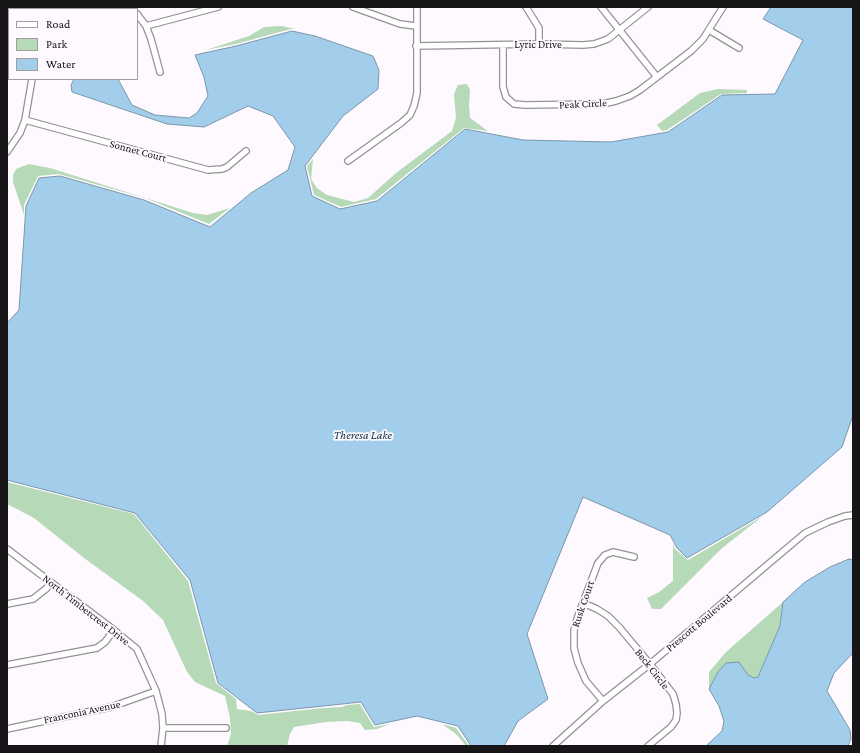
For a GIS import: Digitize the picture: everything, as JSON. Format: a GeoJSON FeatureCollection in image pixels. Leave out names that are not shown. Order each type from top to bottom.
{"type":"FeatureCollection","features":[{"type":"Feature","properties":{"kind":"street"},"geometry":{"type":"LineString","coordinates":[[146,26],[218,7]]}},
{"type":"Feature","properties":{"kind":"street"},"geometry":{"type":"LineString","coordinates":[[356,7],[400,24],[416,26]]}},
{"type":"Feature","properties":{"kind":"street"},"geometry":{"type":"LineString","coordinates":[[348,161],[410,115],[417,93],[417,7]]}},
{"type":"Feature","properties":{"kind":"street"},"geometry":{"type":"LineString","coordinates":[[526,7],[539,28],[539,44]]}},
{"type":"Feature","properties":{"kind":"street"},"geometry":{"type":"LineString","coordinates":[[601,7],[657,77]]}},
{"type":"Feature","properties":{"kind":"street","name":"Lyric Drive"},"geometry":{"type":"LineString","coordinates":[[416,46],[594,44],[608,39],[648,7]]}},
{"type":"Feature","properties":{"kind":"street","name":"Peak Circle"},"geometry":{"type":"LineString","coordinates":[[503,46],[503,88],[506,97],[514,104],[602,104],[630,96],[691,51],[703,39],[723,7]]}},
{"type":"Feature","properties":{"kind":"street"},"geometry":{"type":"LineString","coordinates":[[138,15],[146,26],[151,39],[160,72]]}},
{"type":"Feature","properties":{"kind":"street"},"geometry":{"type":"LineString","coordinates":[[709,30],[739,48]]}},
{"type":"Feature","properties":{"kind":"street"},"geometry":{"type":"LineString","coordinates":[[7,152],[20,133],[25,120],[32,80]]}},
{"type":"Feature","properties":{"kind":"street","name":"Sonnet Court"},"geometry":{"type":"LineString","coordinates":[[25,120],[208,170],[227,167],[246,151]]}},
{"type":"Feature","properties":{"kind":"street","name":"Prescott Boulevard"},"geometry":{"type":"LineString","coordinates":[[553,746],[603,702],[805,533],[828,522],[853,515]]}},
{"type":"Feature","properties":{"kind":"street","name":"North Timbercrest Drive"},"geometry":{"type":"LineString","coordinates":[[7,549],[137,649],[156,692],[162,714],[163,728],[161,746]]}},
{"type":"Feature","properties":{"kind":"street","name":"Rusk Court"},"geometry":{"type":"LineString","coordinates":[[603,702],[586,681],[578,663],[574,648],[574,630],[598,563],[605,555],[613,552],[634,557]]}},
{"type":"Feature","properties":{"kind":"street"},"geometry":{"type":"LineString","coordinates":[[7,604],[33,599],[47,588],[50,582]]}},
{"type":"Feature","properties":{"kind":"street","name":"Beck Circle"},"geometry":{"type":"LineString","coordinates":[[583,603],[608,616],[650,664],[672,694],[677,713],[676,720],[671,727],[648,746]]}},
{"type":"Feature","properties":{"kind":"street"},"geometry":{"type":"LineString","coordinates":[[7,665],[97,648],[105,642],[114,630]]}},
{"type":"Feature","properties":{"kind":"street","name":"Franconia Avenue"},"geometry":{"type":"LineString","coordinates":[[7,729],[15,726],[111,707],[156,692]]}},
{"type":"Feature","properties":{"kind":"street"},"geometry":{"type":"LineString","coordinates":[[163,728],[226,728]]}},
{"type":"Feature","properties":{"kind":"green space"},"geometry":{"type":"Polygon","coordinates":[[[282,26],[295,29],[206,50],[249,36],[264,27],[282,26]]]}},
{"type":"Feature","properties":{"kind":"green space"},"geometry":{"type":"Polygon","coordinates":[[[467,84],[470,90],[470,118],[488,131],[464,128],[376,199],[341,207],[314,195],[307,166],[313,159],[311,179],[317,188],[327,195],[354,202],[368,198],[396,173],[452,131],[456,118],[454,94],[458,85],[467,84]]]}},
{"type":"Feature","properties":{"kind":"green space"},"geometry":{"type":"Polygon","coordinates":[[[718,89],[747,90],[747,93],[721,94],[667,130],[662,131],[657,125],[700,93],[718,89]]]}},
{"type":"Feature","properties":{"kind":"green space"},"geometry":{"type":"Polygon","coordinates":[[[29,164],[50,168],[193,213],[207,215],[230,208],[209,224],[145,198],[59,174],[38,176],[24,205],[24,215],[13,182],[13,175],[16,169],[29,164]]]}},
{"type":"Feature","properties":{"kind":"green space"},"geometry":{"type":"Polygon","coordinates":[[[7,482],[134,514],[188,581],[216,683],[236,699],[237,709],[251,711],[258,715],[360,704],[374,727],[390,724],[377,729],[365,730],[360,723],[348,721],[326,722],[294,727],[290,734],[287,746],[227,746],[231,734],[230,718],[225,696],[195,682],[187,672],[163,620],[143,601],[84,558],[34,518],[7,504],[7,482]]]}},
{"type":"Feature","properties":{"kind":"green space"},"geometry":{"type":"Polygon","coordinates":[[[763,516],[721,549],[661,609],[652,609],[647,598],[659,592],[673,581],[673,544],[675,549],[688,560],[763,516]]]}},
{"type":"Feature","properties":{"kind":"green space"},"geometry":{"type":"Polygon","coordinates":[[[783,602],[780,626],[758,677],[754,678],[748,675],[739,662],[718,672],[709,689],[709,672],[726,652],[783,602]]]}},
{"type":"Feature","properties":{"kind":"green space"},"geometry":{"type":"Polygon","coordinates":[[[442,724],[456,728],[469,746],[466,746],[456,734],[442,724]]]}},
{"type":"Feature","properties":{"kind":"water","name":"Theresa Lake"},"geometry":{"type":"Polygon","coordinates":[[[771,7],[853,7],[853,415],[842,447],[767,512],[687,558],[677,548],[670,535],[583,497],[527,634],[548,699],[518,721],[504,746],[471,746],[458,726],[417,716],[375,725],[361,702],[257,713],[218,683],[190,580],[135,513],[7,480],[7,323],[19,310],[26,206],[39,178],[60,176],[144,200],[210,227],[251,193],[288,170],[295,147],[273,116],[248,106],[204,127],[167,124],[72,92],[71,85],[74,80],[119,80],[132,105],[155,115],[189,118],[197,113],[208,96],[204,77],[195,55],[292,31],[315,36],[373,56],[379,70],[378,89],[343,116],[305,166],[312,196],[340,209],[377,201],[465,129],[523,140],[611,142],[668,132],[722,95],[775,94],[803,40],[763,19],[771,7]]]}},
{"type":"Feature","properties":{"kind":"water"},"geometry":{"type":"Polygon","coordinates":[[[849,559],[853,560],[853,653],[834,673],[827,691],[850,730],[851,739],[848,746],[706,746],[722,731],[724,721],[719,706],[709,689],[718,672],[726,663],[739,662],[748,675],[754,678],[758,677],[780,626],[783,602],[805,582],[830,567],[849,559]]]}}]}
